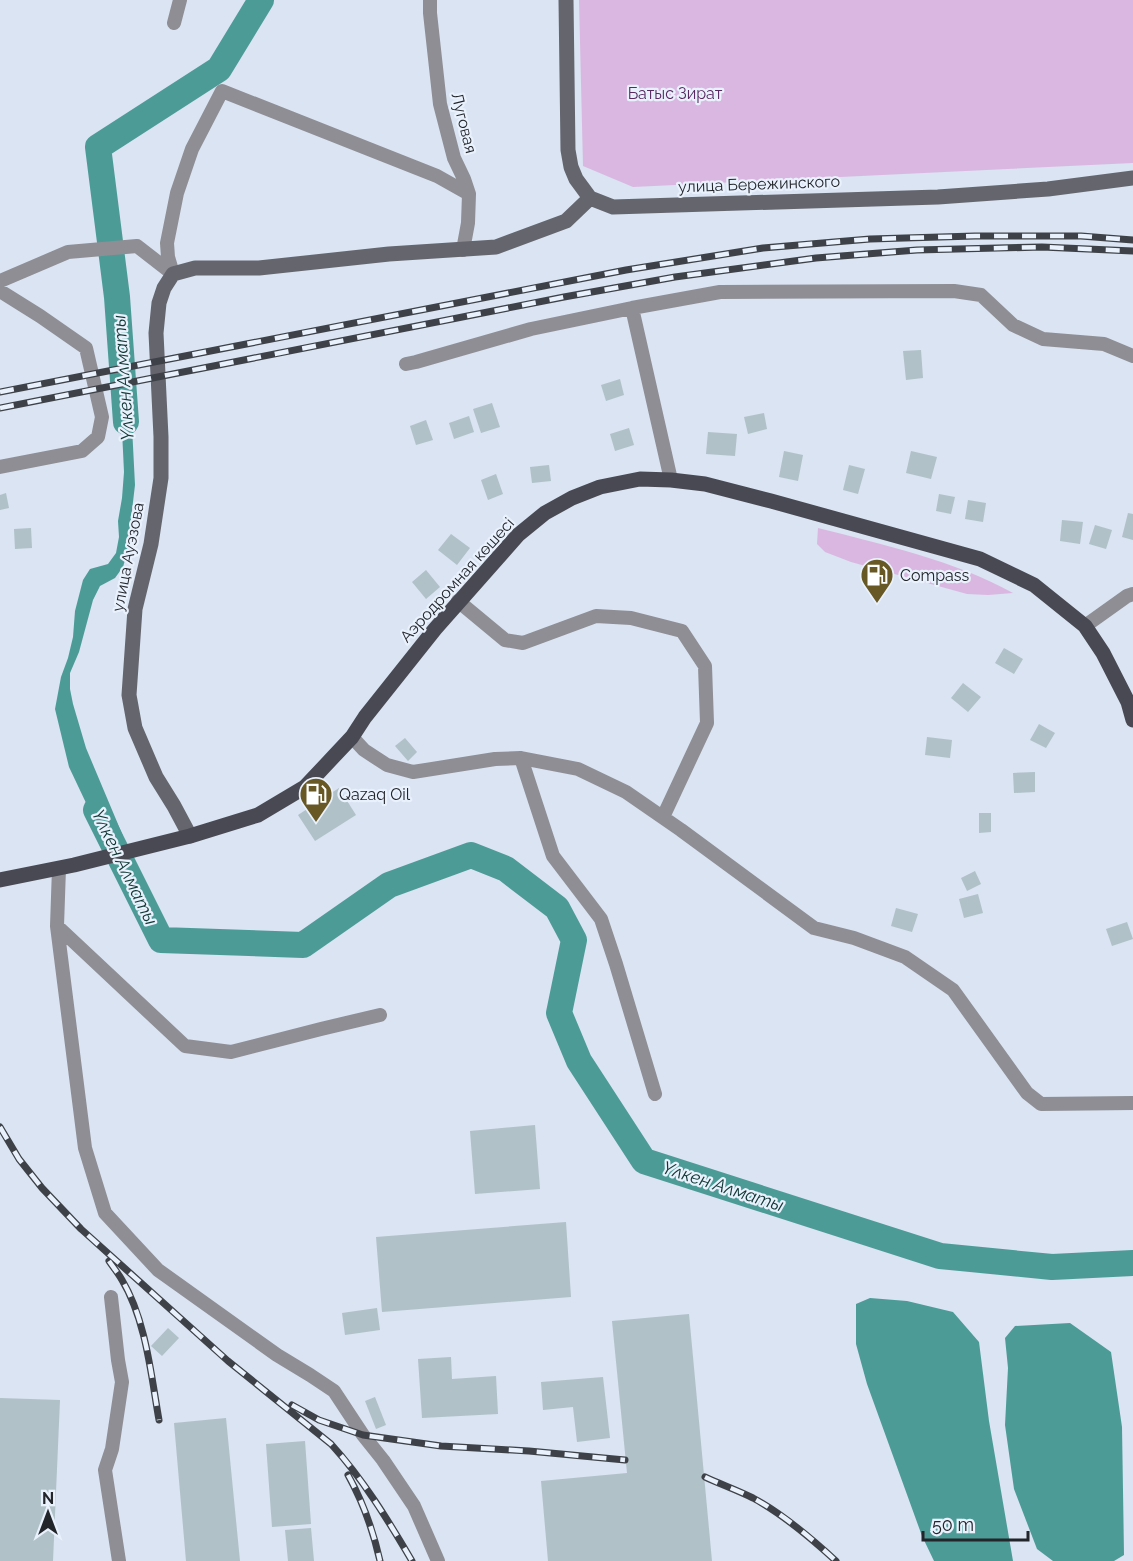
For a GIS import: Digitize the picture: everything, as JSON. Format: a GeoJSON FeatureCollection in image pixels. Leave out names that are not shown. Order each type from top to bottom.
{"type":"FeatureCollection","features":[{"type":"Feature","properties":{"kind":"main road"},"geometry":{"type":"LineString","coordinates":[[173,274],[195,268],[259,268],[389,254],[496,248],[566,221],[590,198],[576,179],[568,150],[566,0]]}},
{"type":"Feature","properties":{"kind":"main road","name":"улица Бережинского"},"geometry":{"type":"LineString","coordinates":[[590,198],[613,207],[938,197],[1048,189],[1133,178]]}},
{"type":"Feature","properties":{"kind":"main road","name":"улица Ауэзова"},"geometry":{"type":"LineString","coordinates":[[173,274],[164,288],[159,303],[156,333],[161,478],[151,544],[135,609],[129,695],[135,728],[156,777],[190,836]]}},
{"type":"Feature","properties":{"kind":"main road","name":"Аэродромная көшесі"},"geometry":{"type":"LineString","coordinates":[[0,880],[66,867],[190,836],[258,815],[305,787],[352,737],[365,717],[435,629],[518,535],[545,513],[572,498],[600,487],[640,479],[671,480],[716,486],[980,559],[1034,585],[1085,626],[1103,653],[1128,702],[1133,720]]}},
{"type":"Feature","properties":{"kind":"street"},"geometry":{"type":"LineString","coordinates":[[174,23],[180,0]]}},
{"type":"Feature","properties":{"kind":"street","name":"Луговая"},"geometry":{"type":"LineString","coordinates":[[430,0],[440,104],[454,158],[470,194],[463,250]]}},
{"type":"Feature","properties":{"kind":"street"},"geometry":{"type":"LineString","coordinates":[[173,274],[167,243],[177,193],[192,149],[222,91],[437,176],[470,194]]}},
{"type":"Feature","properties":{"kind":"street"},"geometry":{"type":"LineString","coordinates":[[0,281],[68,252],[137,246],[173,274]]}},
{"type":"Feature","properties":{"kind":"street"},"geometry":{"type":"LineString","coordinates":[[0,291],[86,348],[102,417],[98,437],[82,451],[0,467]]}},
{"type":"Feature","properties":{"kind":"street"},"geometry":{"type":"LineString","coordinates":[[405,364],[531,329],[720,292],[954,291],[972,293],[981,295],[1013,325],[1043,339],[1104,344],[1133,356]]}},
{"type":"Feature","properties":{"kind":"street"},"geometry":{"type":"LineString","coordinates":[[632,308],[671,480]]}},
{"type":"Feature","properties":{"kind":"street"},"geometry":{"type":"LineString","coordinates":[[1085,626],[1133,594]]}},
{"type":"Feature","properties":{"kind":"street"},"geometry":{"type":"LineString","coordinates":[[458,602],[506,640],[523,643],[596,616],[631,618],[682,631],[705,666],[707,723],[663,817]]}},
{"type":"Feature","properties":{"kind":"street"},"geometry":{"type":"LineString","coordinates":[[352,737],[364,750],[387,765],[414,772],[495,759],[521,758],[578,769],[627,792],[814,928],[854,938],[905,957],[953,990],[1027,1093],[1041,1104],[1133,1103]]}},
{"type":"Feature","properties":{"kind":"street"},"geometry":{"type":"LineString","coordinates":[[521,758],[553,856],[601,919],[655,1094]]}},
{"type":"Feature","properties":{"kind":"street"},"geometry":{"type":"LineString","coordinates":[[66,867],[57,926],[85,1148],[105,1213],[158,1270],[277,1355],[334,1391],[414,1506],[438,1561]]}},
{"type":"Feature","properties":{"kind":"street"},"geometry":{"type":"LineString","coordinates":[[57,926],[184,1046],[231,1052],[380,1015]]}},
{"type":"Feature","properties":{"kind":"street"},"geometry":{"type":"LineString","coordinates":[[111,1297],[122,1382],[112,1449],[105,1470],[119,1561]]}},
{"type":"Feature","properties":{"kind":"green space","name":"Батыс Зират"},"geometry":{"type":"Polygon","coordinates":[[[579,0],[1133,0],[1133,163],[633,187],[583,166],[579,0]]]}},
{"type":"Feature","properties":{"kind":"green space"},"geometry":{"type":"Polygon","coordinates":[[[818,528],[943,563],[1013,593],[967,594],[851,562],[825,552],[817,544],[818,528]]]}},
{"type":"Feature","properties":{"kind":"shaded area"},"geometry":{"type":"Polygon","coordinates":[[[130,388],[135,485],[127,553],[123,567],[115,578],[100,586],[93,600],[79,652],[70,673],[73,704],[86,748],[123,836],[105,843],[69,767],[55,709],[61,677],[73,637],[75,611],[83,580],[90,569],[108,564],[116,553],[124,472],[120,389],[130,388]]]}},
{"type":"Feature","properties":{"kind":"shaded area"},"geometry":{"type":"Polygon","coordinates":[[[870,1298],[907,1301],[953,1312],[979,1342],[989,1421],[1013,1561],[934,1561],[922,1536],[867,1384],[856,1344],[856,1304],[870,1298]]]}},
{"type":"Feature","properties":{"kind":"shaded area"},"geometry":{"type":"Polygon","coordinates":[[[1070,1323],[1111,1352],[1122,1427],[1124,1555],[1114,1561],[1053,1561],[1037,1549],[1014,1489],[1005,1425],[1008,1368],[1005,1338],[1015,1326],[1070,1323]]]}},
{"type":"Feature","properties":{"kind":"building"},"geometry":{"type":"Polygon","coordinates":[[[921,350],[923,378],[906,380],[903,351],[921,350]]]}},
{"type":"Feature","properties":{"kind":"building"},"geometry":{"type":"Polygon","coordinates":[[[620,379],[624,395],[606,401],[601,385],[620,379]]]}},
{"type":"Feature","properties":{"kind":"building"},"geometry":{"type":"Polygon","coordinates":[[[492,403],[500,427],[481,433],[473,409],[492,403]]]}},
{"type":"Feature","properties":{"kind":"building"},"geometry":{"type":"Polygon","coordinates":[[[764,413],[767,429],[748,434],[744,417],[764,413]]]}},
{"type":"Feature","properties":{"kind":"building"},"geometry":{"type":"Polygon","coordinates":[[[469,416],[474,432],[454,439],[449,423],[469,416]]]}},
{"type":"Feature","properties":{"kind":"building"},"geometry":{"type":"Polygon","coordinates":[[[426,420],[433,440],[416,445],[410,426],[426,420]]]}},
{"type":"Feature","properties":{"kind":"building"},"geometry":{"type":"Polygon","coordinates":[[[629,428],[634,445],[615,451],[610,434],[629,428]]]}},
{"type":"Feature","properties":{"kind":"building"},"geometry":{"type":"Polygon","coordinates":[[[708,432],[737,434],[735,456],[706,454],[708,432]]]}},
{"type":"Feature","properties":{"kind":"building"},"geometry":{"type":"Polygon","coordinates":[[[784,451],[803,455],[798,481],[779,477],[784,451]]]}},
{"type":"Feature","properties":{"kind":"building"},"geometry":{"type":"Polygon","coordinates":[[[911,451],[937,457],[931,479],[906,473],[911,451]]]}},
{"type":"Feature","properties":{"kind":"building"},"geometry":{"type":"Polygon","coordinates":[[[549,465],[551,481],[532,483],[530,467],[549,465]]]}},
{"type":"Feature","properties":{"kind":"building"},"geometry":{"type":"Polygon","coordinates":[[[849,465],[865,469],[858,494],[843,490],[849,465]]]}},
{"type":"Feature","properties":{"kind":"building"},"geometry":{"type":"Polygon","coordinates":[[[496,474],[503,494],[488,500],[481,480],[496,474]]]}},
{"type":"Feature","properties":{"kind":"building"},"geometry":{"type":"Polygon","coordinates":[[[6,493],[9,508],[0,510],[0,495],[6,493]]]}},
{"type":"Feature","properties":{"kind":"building"},"geometry":{"type":"Polygon","coordinates":[[[939,494],[955,497],[951,514],[936,511],[939,494]]]}},
{"type":"Feature","properties":{"kind":"building"},"geometry":{"type":"Polygon","coordinates":[[[968,500],[986,503],[983,522],[965,519],[968,500]]]}},
{"type":"Feature","properties":{"kind":"building"},"geometry":{"type":"Polygon","coordinates":[[[1128,513],[1133,514],[1133,540],[1122,537],[1128,513]]]}},
{"type":"Feature","properties":{"kind":"building"},"geometry":{"type":"Polygon","coordinates":[[[1062,520],[1083,522],[1080,544],[1060,541],[1062,520]]]}},
{"type":"Feature","properties":{"kind":"building"},"geometry":{"type":"Polygon","coordinates":[[[1095,525],[1112,530],[1106,549],[1089,544],[1095,525]]]}},
{"type":"Feature","properties":{"kind":"building"},"geometry":{"type":"Polygon","coordinates":[[[31,528],[32,548],[15,549],[14,529],[31,528]]]}},
{"type":"Feature","properties":{"kind":"building"},"geometry":{"type":"Polygon","coordinates":[[[451,534],[470,548],[457,565],[438,550],[451,534]]]}},
{"type":"Feature","properties":{"kind":"building"},"geometry":{"type":"Polygon","coordinates":[[[426,570],[440,587],[426,599],[412,582],[426,570]]]}},
{"type":"Feature","properties":{"kind":"building"},"geometry":{"type":"Polygon","coordinates":[[[1004,648],[1023,659],[1014,674],[995,663],[1004,648]]]}},
{"type":"Feature","properties":{"kind":"building"},"geometry":{"type":"Polygon","coordinates":[[[963,683],[981,697],[968,712],[951,698],[963,683]]]}},
{"type":"Feature","properties":{"kind":"building"},"geometry":{"type":"Polygon","coordinates":[[[1039,724],[1055,733],[1046,748],[1030,740],[1039,724]]]}},
{"type":"Feature","properties":{"kind":"building"},"geometry":{"type":"Polygon","coordinates":[[[927,737],[952,740],[950,758],[925,755],[927,737]]]}},
{"type":"Feature","properties":{"kind":"building"},"geometry":{"type":"Polygon","coordinates":[[[405,738],[417,752],[408,761],[395,746],[405,738]]]}},
{"type":"Feature","properties":{"kind":"building"},"geometry":{"type":"Polygon","coordinates":[[[1035,772],[1035,792],[1014,793],[1013,773],[1035,772]]]}},
{"type":"Feature","properties":{"kind":"building"},"geometry":{"type":"Polygon","coordinates":[[[339,788],[356,815],[315,841],[298,815],[339,788]]]}},
{"type":"Feature","properties":{"kind":"building"},"geometry":{"type":"Polygon","coordinates":[[[979,813],[991,813],[991,832],[979,833],[979,813]]]}},
{"type":"Feature","properties":{"kind":"building"},"geometry":{"type":"Polygon","coordinates":[[[975,871],[981,884],[967,891],[961,878],[975,871]]]}},
{"type":"Feature","properties":{"kind":"building"},"geometry":{"type":"Polygon","coordinates":[[[978,894],[983,913],[964,918],[959,899],[978,894]]]}},
{"type":"Feature","properties":{"kind":"building"},"geometry":{"type":"Polygon","coordinates":[[[896,908],[918,914],[912,932],[891,926],[896,908]]]}},
{"type":"Feature","properties":{"kind":"building"},"geometry":{"type":"Polygon","coordinates":[[[1127,922],[1133,939],[1112,946],[1106,929],[1127,922]]]}},
{"type":"Feature","properties":{"kind":"building"},"geometry":{"type":"Polygon","coordinates":[[[535,1125],[540,1189],[475,1194],[470,1131],[535,1125]]]}},
{"type":"Feature","properties":{"kind":"building"},"geometry":{"type":"Polygon","coordinates":[[[566,1222],[571,1297],[382,1312],[376,1237],[566,1222]]]}},
{"type":"Feature","properties":{"kind":"building"},"geometry":{"type":"Polygon","coordinates":[[[377,1308],[380,1330],[345,1335],[342,1313],[377,1308]]]}},
{"type":"Feature","properties":{"kind":"building"},"geometry":{"type":"Polygon","coordinates":[[[689,1314],[712,1561],[548,1561],[541,1481],[627,1473],[612,1321],[689,1314]]]}},
{"type":"Feature","properties":{"kind":"building"},"geometry":{"type":"Polygon","coordinates":[[[168,1328],[179,1338],[162,1356],[151,1346],[168,1328]]]}},
{"type":"Feature","properties":{"kind":"building"},"geometry":{"type":"Polygon","coordinates":[[[451,1357],[452,1379],[496,1376],[498,1414],[422,1418],[418,1359],[451,1357]]]}},
{"type":"Feature","properties":{"kind":"building"},"geometry":{"type":"Polygon","coordinates":[[[603,1377],[610,1438],[577,1442],[573,1407],[543,1410],[541,1382],[603,1377]]]}},
{"type":"Feature","properties":{"kind":"building"},"geometry":{"type":"Polygon","coordinates":[[[375,1397],[386,1425],[376,1429],[365,1401],[375,1397]]]}},
{"type":"Feature","properties":{"kind":"building"},"geometry":{"type":"Polygon","coordinates":[[[0,1398],[60,1400],[53,1561],[0,1561],[0,1398]]]}},
{"type":"Feature","properties":{"kind":"building"},"geometry":{"type":"Polygon","coordinates":[[[226,1418],[240,1561],[186,1561],[174,1423],[226,1418]]]}},
{"type":"Feature","properties":{"kind":"building"},"geometry":{"type":"Polygon","coordinates":[[[305,1441],[311,1524],[272,1527],[266,1444],[305,1441]]]}},
{"type":"Feature","properties":{"kind":"building"},"geometry":{"type":"Polygon","coordinates":[[[311,1528],[314,1561],[288,1561],[285,1530],[311,1528]]]}},
{"type":"Feature","properties":{"kind":"waterway","name":"Үлкен Алматы"},"geometry":{"type":"LineString","coordinates":[[126,422],[117,297],[98,147],[219,69],[261,0]]}},
{"type":"Feature","properties":{"kind":"waterway","name":"Үлкен Алматы"},"geometry":{"type":"LineString","coordinates":[[96,810],[161,940],[303,945],[389,885],[471,855],[506,869],[557,908],[574,940],[559,1013],[579,1061],[644,1161],[940,1256],[1052,1267],[1133,1263]]}},
{"type":"Feature","properties":{"kind":"railway"},"geometry":{"type":"LineString","coordinates":[[0,392],[626,270],[763,248],[870,239],[975,236],[1081,236],[1133,240]]}},
{"type":"Feature","properties":{"kind":"railway"},"geometry":{"type":"LineString","coordinates":[[0,408],[675,277],[816,258],[917,250],[1042,247],[1133,251]]}},
{"type":"Feature","properties":{"kind":"railway"},"geometry":{"type":"LineString","coordinates":[[0,1127],[19,1159],[42,1188],[81,1229],[228,1361],[331,1444],[364,1486],[412,1561]]}},
{"type":"Feature","properties":{"kind":"railway"},"geometry":{"type":"LineString","coordinates":[[109,1261],[122,1280],[137,1312],[159,1420]]}},
{"type":"Feature","properties":{"kind":"railway"},"geometry":{"type":"LineString","coordinates":[[292,1405],[319,1420],[363,1435],[441,1446],[625,1460]]}},
{"type":"Feature","properties":{"kind":"railway"},"geometry":{"type":"LineString","coordinates":[[348,1475],[367,1517],[380,1561]]}},
{"type":"Feature","properties":{"kind":"railway"},"geometry":{"type":"LineString","coordinates":[[705,1477],[753,1498],[775,1511],[836,1561]]}},
{"type":"Feature","properties":{"kind":"place","name":"Compass"},"geometry":{"type":"Point","coordinates":[877,604]}},
{"type":"Feature","properties":{"kind":"place","name":"Qazaq Oil"},"geometry":{"type":"Point","coordinates":[316,823]}}]}
